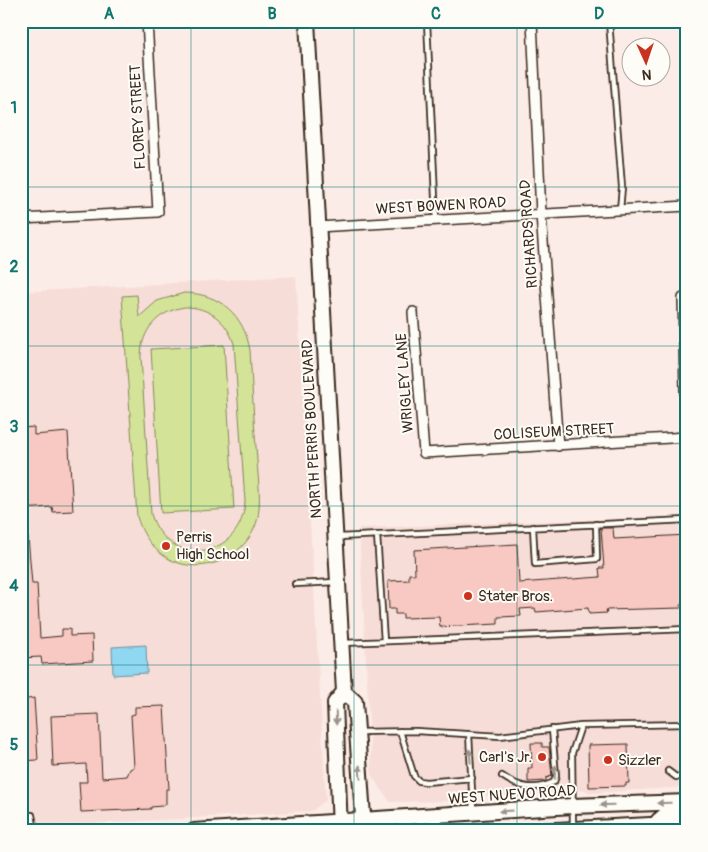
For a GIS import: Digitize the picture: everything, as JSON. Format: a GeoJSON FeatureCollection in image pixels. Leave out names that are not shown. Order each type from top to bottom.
{"type":"FeatureCollection","features":[{"type":"Feature","properties":{"kind":"main road","name":"NORTH PERRIS BOULEVARD"},"geometry":{"type":"LineString","coordinates":[[307,21],[344,692],[355,702],[364,826]]}},
{"type":"Feature","properties":{"kind":"main road"},"geometry":{"type":"LineString","coordinates":[[340,826],[335,703],[344,692]]}},
{"type":"Feature","properties":{"kind":"main road","name":"WEST NUEVO ROAD"},"geometry":{"type":"LineString","coordinates":[[194,831],[364,826],[474,813],[572,806],[687,802]]}},
{"type":"Feature","properties":{"kind":"main road"},"geometry":{"type":"LineString","coordinates":[[656,823],[665,815],[687,812]]}},
{"type":"Feature","properties":{"kind":"main road"},"geometry":{"type":"LineString","coordinates":[[538,831],[656,823],[687,823]]}},
{"type":"Feature","properties":{"kind":"street","name":"FLOREY STREET"},"geometry":{"type":"LineString","coordinates":[[21,219],[158,212],[147,21]]}},
{"type":"Feature","properties":{"kind":"street","name":"RICHARDS ROAD"},"geometry":{"type":"LineString","coordinates":[[532,21],[541,214],[558,446]]}},
{"type":"Feature","properties":{"kind":"street","name":"WEST BOWEN ROAD"},"geometry":{"type":"LineString","coordinates":[[317,227],[687,206]]}},
{"type":"Feature","properties":{"kind":"street"},"geometry":{"type":"LineString","coordinates":[[683,298],[686,437]]}},
{"type":"Feature","properties":{"kind":"street","name":"WRIGLEY LANE"},"geometry":{"type":"LineString","coordinates":[[413,312],[424,453]]}},
{"type":"Feature","properties":{"kind":"street","name":"COLISEUM STREET"},"geometry":{"type":"LineString","coordinates":[[424,453],[686,437]]}},
{"type":"Feature","properties":{"kind":"lane"},"geometry":{"type":"LineString","coordinates":[[427,21],[436,220]]}},
{"type":"Feature","properties":{"kind":"lane"},"geometry":{"type":"LineString","coordinates":[[609,21],[612,93],[621,178],[620,210]]}},
{"type":"Feature","properties":{"kind":"lane"},"geometry":{"type":"LineString","coordinates":[[334,537],[687,520]]}},
{"type":"Feature","properties":{"kind":"lane"},"geometry":{"type":"LineString","coordinates":[[533,527],[535,564],[598,560],[596,524]]}},
{"type":"Feature","properties":{"kind":"lane"},"geometry":{"type":"LineString","coordinates":[[377,534],[384,641]]}},
{"type":"Feature","properties":{"kind":"lane"},"geometry":{"type":"LineString","coordinates":[[295,584],[337,582]]}},
{"type":"Feature","properties":{"kind":"lane"},"geometry":{"type":"LineString","coordinates":[[341,643],[687,629]]}},
{"type":"Feature","properties":{"kind":"lane"},"geometry":{"type":"LineString","coordinates":[[357,732],[400,731],[500,736],[581,726],[687,724]]}},
{"type":"Feature","properties":{"kind":"lane"},"geometry":{"type":"LineString","coordinates":[[573,830],[572,753],[581,726]]}},
{"type":"Feature","properties":{"kind":"lane"},"geometry":{"type":"LineString","coordinates":[[502,776],[515,785],[524,787],[547,785],[554,782],[556,776],[552,729]]}},
{"type":"Feature","properties":{"kind":"lane"},"geometry":{"type":"LineString","coordinates":[[400,731],[414,776],[419,781],[472,778]]}},
{"type":"Feature","properties":{"kind":"lane"},"geometry":{"type":"LineString","coordinates":[[469,734],[474,813]]}},
{"type":"Feature","properties":{"kind":"lane"},"geometry":{"type":"LineString","coordinates":[[668,771],[676,777],[687,777]]}},
{"type":"Feature","properties":{"kind":"lane"},"geometry":{"type":"LineString","coordinates":[[21,814],[32,815],[35,831]]}},
{"type":"Feature","properties":{"kind":"shaded area","name":"Perris High School"},"geometry":{"type":"Polygon","coordinates":[[[296,276],[326,800],[312,811],[21,828],[21,292],[296,276]]]}},
{"type":"Feature","properties":{"kind":"shaded area"},"geometry":{"type":"Polygon","coordinates":[[[687,516],[687,787],[591,793],[585,790],[558,792],[551,795],[492,799],[485,794],[463,796],[455,801],[390,802],[372,776],[359,528],[687,516]]]}},
{"type":"Feature","properties":{"kind":"green space"},"geometry":{"type":"Polygon","coordinates":[[[184,293],[209,297],[219,302],[228,308],[242,326],[250,350],[259,491],[257,521],[253,532],[238,550],[228,557],[206,565],[182,564],[160,553],[148,540],[137,517],[122,296],[137,295],[139,317],[157,301],[184,293]],[[194,308],[175,309],[159,317],[144,338],[141,357],[151,514],[160,532],[173,544],[188,550],[204,550],[219,545],[232,535],[241,521],[245,501],[234,344],[222,322],[209,313],[194,308]]]}},
{"type":"Feature","properties":{"kind":"green space"},"geometry":{"type":"Polygon","coordinates":[[[224,345],[234,509],[161,513],[151,349],[224,345]]]}},
{"type":"Feature","properties":{"kind":"water"},"geometry":{"type":"Polygon","coordinates":[[[146,645],[147,673],[113,675],[112,647],[146,645]]]}},
{"type":"Feature","properties":{"kind":"building"},"geometry":{"type":"Polygon","coordinates":[[[34,427],[34,435],[68,432],[73,511],[53,512],[52,507],[21,509],[21,428],[34,427]]]}},
{"type":"Feature","properties":{"kind":"building"},"geometry":{"type":"Polygon","coordinates":[[[601,528],[613,528],[614,539],[687,535],[687,603],[681,604],[681,608],[606,610],[607,613],[589,614],[588,608],[536,612],[535,608],[520,609],[521,616],[498,617],[498,624],[440,627],[439,617],[403,618],[403,614],[395,614],[395,609],[389,609],[388,581],[409,580],[409,574],[415,574],[414,550],[517,544],[519,583],[600,577],[599,568],[604,568],[601,528]]]}},
{"type":"Feature","properties":{"kind":"building"},"geometry":{"type":"Polygon","coordinates":[[[21,537],[28,537],[32,584],[37,584],[40,638],[62,636],[62,629],[70,629],[70,636],[92,635],[93,661],[42,664],[41,657],[21,658],[21,537]]]}},
{"type":"Feature","properties":{"kind":"building"},"geometry":{"type":"Polygon","coordinates":[[[34,698],[38,760],[21,761],[21,700],[34,698]]]}},
{"type":"Feature","properties":{"kind":"building"},"geometry":{"type":"Polygon","coordinates":[[[164,706],[169,789],[166,789],[166,804],[151,807],[151,809],[81,812],[79,782],[87,782],[86,764],[53,766],[51,716],[99,714],[102,778],[127,776],[130,769],[134,767],[131,715],[135,714],[135,707],[164,706]]]}},
{"type":"Feature","properties":{"kind":"building","name":"Carl's Jr."},"geometry":{"type":"Polygon","coordinates":[[[531,743],[542,743],[542,747],[549,747],[552,776],[546,778],[546,781],[528,782],[528,768],[532,768],[531,743]]]}},
{"type":"Feature","properties":{"kind":"building","name":"Sizzler"},"geometry":{"type":"Polygon","coordinates":[[[628,744],[629,783],[626,783],[626,786],[589,787],[588,745],[628,744]]]}},
{"type":"Feature","properties":{"kind":"place","name":"Perris High School"},"geometry":{"type":"Point","coordinates":[166,546]}},
{"type":"Feature","properties":{"kind":"place","name":"Stater Bros."},"geometry":{"type":"Point","coordinates":[468,596]}},
{"type":"Feature","properties":{"kind":"place","name":"Carl's Jr."},"geometry":{"type":"Point","coordinates":[542,757]}},
{"type":"Feature","properties":{"kind":"place","name":"Sizzler"},"geometry":{"type":"Point","coordinates":[608,760]}}]}
